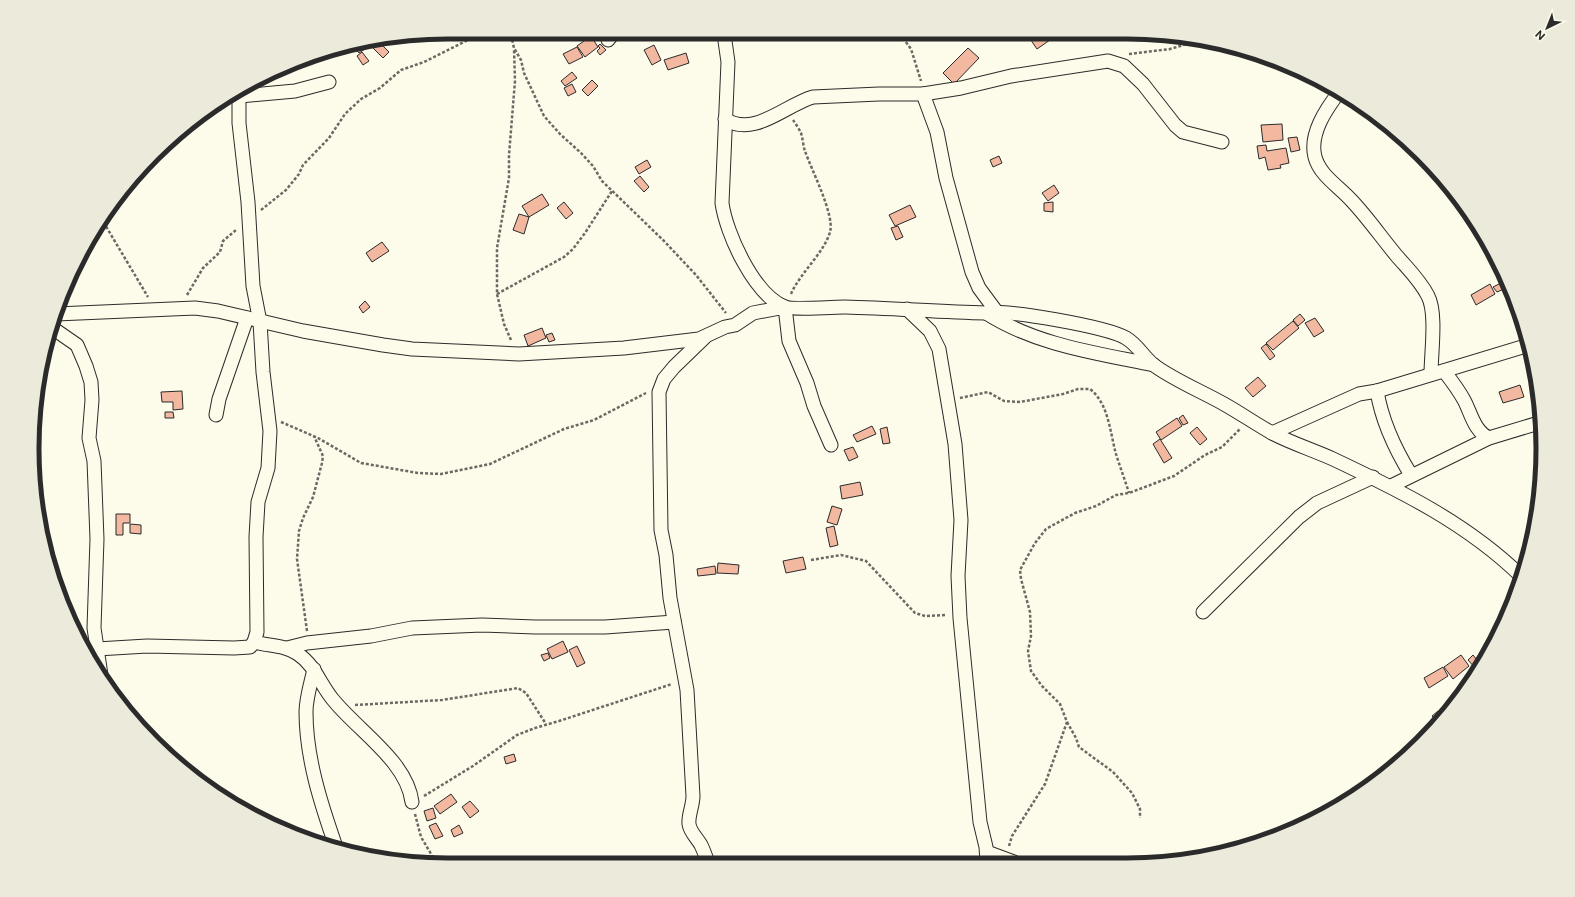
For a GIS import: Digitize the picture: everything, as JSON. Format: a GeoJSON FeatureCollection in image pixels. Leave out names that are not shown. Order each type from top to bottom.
{"type":"FeatureCollection","features":[{"type":"Feature","properties":{"kind":"street"},"geometry":{"type":"LineString","coordinates":[[725,39],[728,62],[722,202],[724,215],[732,238],[750,273],[764,291],[785,307],[789,341],[807,383],[814,406],[832,445]]}},
{"type":"Feature","properties":{"kind":"street"},"geometry":{"type":"LineString","coordinates":[[725,119],[733,124],[750,124],[787,110],[802,100],[812,97],[879,94],[925,94],[961,88],[1010,76],[1108,61],[1124,66],[1143,84],[1175,126],[1183,132],[1222,142]]}},
{"type":"Feature","properties":{"kind":"street"},"geometry":{"type":"LineString","coordinates":[[246,93],[296,91],[329,82]]}},
{"type":"Feature","properties":{"kind":"street"},"geometry":{"type":"LineString","coordinates":[[925,94],[937,132],[946,178],[972,272],[991,312],[1003,324],[1050,342],[1154,365],[1272,433],[1373,477],[1425,505],[1477,539],[1516,572]]}},
{"type":"Feature","properties":{"kind":"street"},"geometry":{"type":"LineString","coordinates":[[97,649],[147,646],[234,648],[250,647],[254,642],[258,624],[256,537],[258,502],[266,474],[271,446],[270,417],[263,372],[260,322],[253,286],[249,216],[239,123],[240,97]]}},
{"type":"Feature","properties":{"kind":"street"},"geometry":{"type":"LineString","coordinates":[[1336,97],[1322,118],[1314,143],[1315,157],[1322,172],[1346,194],[1371,221],[1417,279],[1428,296],[1433,316],[1431,374]]}},
{"type":"Feature","properties":{"kind":"street"},"geometry":{"type":"LineString","coordinates":[[62,314],[202,309],[350,340],[412,349],[519,354],[624,348],[699,339],[725,326],[735,325],[753,313],[785,307],[991,312],[1056,320],[1111,332],[1126,338],[1154,365]]}},
{"type":"Feature","properties":{"kind":"street"},"geometry":{"type":"LineString","coordinates":[[907,309],[930,331],[939,349],[948,400],[957,467],[960,513],[958,576],[960,613],[980,822],[987,857]]}},
{"type":"Feature","properties":{"kind":"street"},"geometry":{"type":"LineString","coordinates":[[216,416],[219,399],[246,318]]}},
{"type":"Feature","properties":{"kind":"street"},"geometry":{"type":"LineString","coordinates":[[57,331],[77,345],[91,382],[92,400],[89,438],[94,465],[97,539],[93,616],[99,661]]}},
{"type":"Feature","properties":{"kind":"street"},"geometry":{"type":"LineString","coordinates":[[706,858],[702,847],[691,830],[689,823],[689,817],[693,807],[693,796],[686,679],[674,622],[661,530],[658,426],[659,392],[662,384],[674,367],[707,335]]}},
{"type":"Feature","properties":{"kind":"street"},"geometry":{"type":"LineString","coordinates":[[1272,433],[1359,394],[1377,391],[1523,346]]}},
{"type":"Feature","properties":{"kind":"street"},"geometry":{"type":"LineString","coordinates":[[1444,371],[1464,400],[1482,435],[1490,438]]}},
{"type":"Feature","properties":{"kind":"street"},"geometry":{"type":"LineString","coordinates":[[1377,391],[1381,414],[1396,451],[1411,475]]}},
{"type":"Feature","properties":{"kind":"street"},"geometry":{"type":"LineString","coordinates":[[1391,486],[1490,438],[1535,424]]}},
{"type":"Feature","properties":{"kind":"street"},"geometry":{"type":"LineString","coordinates":[[1203,612],[1299,517],[1317,502],[1373,477]]}},
{"type":"Feature","properties":{"kind":"street"},"geometry":{"type":"LineString","coordinates":[[287,648],[307,643],[371,636],[412,628],[482,625],[605,627],[674,622]]}},
{"type":"Feature","properties":{"kind":"street"},"geometry":{"type":"LineString","coordinates":[[254,642],[287,648],[299,654],[314,669],[339,707],[350,720],[382,749],[405,780],[411,793],[412,802]]}},
{"type":"Feature","properties":{"kind":"street"},"geometry":{"type":"LineString","coordinates":[[314,669],[307,699],[306,712],[309,747],[320,799],[334,841]]}},
{"type":"Feature","properties":{"kind":"path"},"geometry":{"type":"LineString","coordinates":[[172,310],[180,304],[189,292],[203,268],[220,252],[222,241],[233,233],[249,216],[286,190],[299,174],[303,165],[329,138],[345,114],[362,99],[384,85],[401,70],[424,62],[470,39]]}},
{"type":"Feature","properties":{"kind":"path"},"geometry":{"type":"LineString","coordinates":[[512,39],[514,48],[515,81],[509,155],[509,178],[497,248],[497,294],[504,324],[519,354]]}},
{"type":"Feature","properties":{"kind":"path"},"geometry":{"type":"LineString","coordinates":[[904,39],[911,49],[919,69],[919,78],[925,94]]}},
{"type":"Feature","properties":{"kind":"path"},"geometry":{"type":"LineString","coordinates":[[1108,61],[1129,54],[1177,48],[1189,44]]}},
{"type":"Feature","properties":{"kind":"path"},"geometry":{"type":"LineString","coordinates":[[514,48],[521,60],[524,73],[544,116],[585,158],[612,191],[664,241],[696,275],[735,325]]}},
{"type":"Feature","properties":{"kind":"path"},"geometry":{"type":"LineString","coordinates":[[785,307],[795,285],[831,231],[830,218],[825,200],[804,149],[801,133],[787,110]]}},
{"type":"Feature","properties":{"kind":"path"},"geometry":{"type":"LineString","coordinates":[[497,294],[564,257],[573,249],[612,191]]}},
{"type":"Feature","properties":{"kind":"path"},"geometry":{"type":"LineString","coordinates":[[106,225],[148,297],[153,311]]}},
{"type":"Feature","properties":{"kind":"path"},"geometry":{"type":"LineString","coordinates":[[270,417],[314,436],[361,463],[418,473],[441,474],[490,464],[564,429],[594,420],[621,408],[662,384]]}},
{"type":"Feature","properties":{"kind":"path"},"geometry":{"type":"LineString","coordinates":[[948,400],[988,392],[1004,401],[1020,402],[1063,394],[1078,389],[1090,389],[1097,394],[1110,425],[1116,453],[1129,493]]}},
{"type":"Feature","properties":{"kind":"path"},"geometry":{"type":"LineString","coordinates":[[1140,818],[1140,809],[1132,793],[1113,772],[1079,747],[1075,734],[1067,722],[1060,704],[1031,672],[1028,650],[1031,636],[1030,612],[1021,580],[1020,570],[1035,543],[1046,529],[1075,513],[1096,506],[1116,495],[1129,493],[1174,476],[1205,455],[1222,447],[1231,440],[1236,432],[1253,421]]}},
{"type":"Feature","properties":{"kind":"path"},"geometry":{"type":"LineString","coordinates":[[307,643],[297,559],[303,518],[313,497],[322,463],[322,456],[314,436]]}},
{"type":"Feature","properties":{"kind":"path"},"geometry":{"type":"LineString","coordinates":[[811,560],[841,555],[866,561],[919,615],[943,616],[960,613]]}},
{"type":"Feature","properties":{"kind":"path"},"geometry":{"type":"LineString","coordinates":[[433,857],[421,837],[412,802],[473,766],[507,740],[546,724],[617,703],[686,679]]}},
{"type":"Feature","properties":{"kind":"path"},"geometry":{"type":"LineString","coordinates":[[339,707],[442,700],[518,688],[526,693],[546,724]]}},
{"type":"Feature","properties":{"kind":"path"},"geometry":{"type":"LineString","coordinates":[[1010,858],[1012,836],[1045,784],[1067,722]]}},
{"type":"Feature","properties":{"kind":"building"},"geometry":{"type":"Polygon","coordinates":[[[587,39],[593,39],[598,47],[585,57],[577,46],[587,39]]]}},
{"type":"Feature","properties":{"kind":"building"},"geometry":{"type":"Polygon","coordinates":[[[1030,39],[1051,39],[1037,49],[1030,39]]]}},
{"type":"Feature","properties":{"kind":"building"},"geometry":{"type":"Polygon","coordinates":[[[600,44],[606,50],[600,55],[597,51],[600,48],[598,46],[600,44]]]}},
{"type":"Feature","properties":{"kind":"building"},"geometry":{"type":"Polygon","coordinates":[[[382,45],[389,52],[383,58],[372,47],[382,45]]]}},
{"type":"Feature","properties":{"kind":"building"},"geometry":{"type":"Polygon","coordinates":[[[654,45],[661,60],[652,65],[644,50],[654,45]]]}},
{"type":"Feature","properties":{"kind":"building"},"geometry":{"type":"Polygon","coordinates":[[[367,47],[359,53],[357,50],[367,47]]]}},
{"type":"Feature","properties":{"kind":"building"},"geometry":{"type":"Polygon","coordinates":[[[577,47],[583,57],[569,64],[563,54],[577,47]]]}},
{"type":"Feature","properties":{"kind":"building"},"geometry":{"type":"Polygon","coordinates":[[[968,48],[979,58],[954,84],[943,73],[968,48]]]}},
{"type":"Feature","properties":{"kind":"building"},"geometry":{"type":"Polygon","coordinates":[[[362,52],[369,61],[363,65],[357,56],[362,52]]]}},
{"type":"Feature","properties":{"kind":"building"},"geometry":{"type":"Polygon","coordinates":[[[686,53],[689,63],[668,70],[664,60],[686,53]]]}},
{"type":"Feature","properties":{"kind":"building"},"geometry":{"type":"Polygon","coordinates":[[[572,72],[577,78],[565,86],[561,81],[572,72]]]}},
{"type":"Feature","properties":{"kind":"building"},"geometry":{"type":"Polygon","coordinates":[[[592,80],[598,86],[588,96],[582,90],[592,80]]]}},
{"type":"Feature","properties":{"kind":"building"},"geometry":{"type":"Polygon","coordinates":[[[572,84],[576,92],[568,96],[564,88],[572,84]]]}},
{"type":"Feature","properties":{"kind":"building"},"geometry":{"type":"Polygon","coordinates":[[[1282,124],[1283,140],[1263,142],[1261,125],[1282,124]]]}},
{"type":"Feature","properties":{"kind":"building"},"geometry":{"type":"Polygon","coordinates":[[[1297,137],[1300,150],[1291,152],[1288,138],[1297,137]]]}},
{"type":"Feature","properties":{"kind":"building"},"geometry":{"type":"Polygon","coordinates":[[[1266,145],[1267,151],[1286,148],[1289,163],[1280,165],[1281,168],[1268,170],[1265,157],[1259,159],[1257,146],[1266,145]]]}},
{"type":"Feature","properties":{"kind":"building"},"geometry":{"type":"Polygon","coordinates":[[[999,156],[1002,163],[993,167],[990,160],[999,156]]]}},
{"type":"Feature","properties":{"kind":"building"},"geometry":{"type":"Polygon","coordinates":[[[647,160],[651,167],[639,174],[635,167],[647,160]]]}},
{"type":"Feature","properties":{"kind":"building"},"geometry":{"type":"Polygon","coordinates":[[[640,176],[649,187],[644,192],[634,181],[640,176]]]}},
{"type":"Feature","properties":{"kind":"building"},"geometry":{"type":"Polygon","coordinates":[[[1054,185],[1059,193],[1048,201],[1042,193],[1054,185]]]}},
{"type":"Feature","properties":{"kind":"building"},"geometry":{"type":"Polygon","coordinates":[[[542,194],[549,205],[529,217],[522,206],[542,194]]]}},
{"type":"Feature","properties":{"kind":"building"},"geometry":{"type":"Polygon","coordinates":[[[564,202],[573,213],[566,219],[557,208],[564,202]]]}},
{"type":"Feature","properties":{"kind":"building"},"geometry":{"type":"Polygon","coordinates":[[[1053,202],[1053,212],[1044,211],[1044,203],[1053,202]]]}},
{"type":"Feature","properties":{"kind":"building"},"geometry":{"type":"Polygon","coordinates":[[[910,205],[916,217],[895,226],[889,215],[910,205]]]}},
{"type":"Feature","properties":{"kind":"building"},"geometry":{"type":"Polygon","coordinates":[[[519,214],[529,217],[524,234],[513,230],[519,214]]]}},
{"type":"Feature","properties":{"kind":"building"},"geometry":{"type":"Polygon","coordinates":[[[898,226],[903,237],[896,240],[891,228],[898,226]]]}},
{"type":"Feature","properties":{"kind":"building"},"geometry":{"type":"Polygon","coordinates":[[[382,242],[389,251],[372,262],[366,253],[382,242]]]}},
{"type":"Feature","properties":{"kind":"building"},"geometry":{"type":"Polygon","coordinates":[[[1501,283],[1504,289],[1497,292],[1493,287],[1501,283]]]}},
{"type":"Feature","properties":{"kind":"building"},"geometry":{"type":"Polygon","coordinates":[[[1490,284],[1495,294],[1476,305],[1471,295],[1490,284]]]}},
{"type":"Feature","properties":{"kind":"building"},"geometry":{"type":"Polygon","coordinates":[[[365,301],[370,307],[363,313],[359,307],[365,301]]]}},
{"type":"Feature","properties":{"kind":"building"},"geometry":{"type":"Polygon","coordinates":[[[1300,314],[1305,320],[1298,326],[1293,320],[1300,314]]]}},
{"type":"Feature","properties":{"kind":"building"},"geometry":{"type":"Polygon","coordinates":[[[1315,318],[1324,331],[1314,337],[1305,323],[1315,318]]]}},
{"type":"Feature","properties":{"kind":"building"},"geometry":{"type":"Polygon","coordinates":[[[1293,321],[1299,328],[1273,350],[1266,343],[1293,321]]]}},
{"type":"Feature","properties":{"kind":"building"},"geometry":{"type":"Polygon","coordinates":[[[542,328],[546,338],[528,346],[524,335],[542,328]]]}},
{"type":"Feature","properties":{"kind":"building"},"geometry":{"type":"Polygon","coordinates":[[[552,333],[555,340],[549,342],[546,335],[552,333]]]}},
{"type":"Feature","properties":{"kind":"building"},"geometry":{"type":"Polygon","coordinates":[[[1266,344],[1275,356],[1270,360],[1261,348],[1266,344]]]}},
{"type":"Feature","properties":{"kind":"building"},"geometry":{"type":"Polygon","coordinates":[[[1258,377],[1266,386],[1253,397],[1245,388],[1258,377]]]}},
{"type":"Feature","properties":{"kind":"building"},"geometry":{"type":"Polygon","coordinates":[[[1520,385],[1524,397],[1503,403],[1499,392],[1520,385]]]}},
{"type":"Feature","properties":{"kind":"building"},"geometry":{"type":"Polygon","coordinates":[[[182,391],[183,409],[173,410],[173,402],[162,402],[161,392],[182,391]]]}},
{"type":"Feature","properties":{"kind":"building"},"geometry":{"type":"Polygon","coordinates":[[[165,412],[173,412],[174,418],[165,418],[165,412]]]}},
{"type":"Feature","properties":{"kind":"building"},"geometry":{"type":"Polygon","coordinates":[[[1183,415],[1188,423],[1183,425],[1179,418],[1183,415]]]}},
{"type":"Feature","properties":{"kind":"building"},"geometry":{"type":"Polygon","coordinates":[[[1177,418],[1182,426],[1161,440],[1156,432],[1177,418]]]}},
{"type":"Feature","properties":{"kind":"building"},"geometry":{"type":"Polygon","coordinates":[[[872,426],[876,434],[857,442],[853,435],[872,426]]]}},
{"type":"Feature","properties":{"kind":"building"},"geometry":{"type":"Polygon","coordinates":[[[887,427],[890,443],[883,444],[880,429],[887,427]]]}},
{"type":"Feature","properties":{"kind":"building"},"geometry":{"type":"Polygon","coordinates":[[[1197,427],[1207,439],[1200,445],[1190,433],[1197,427]]]}},
{"type":"Feature","properties":{"kind":"building"},"geometry":{"type":"Polygon","coordinates":[[[1160,439],[1172,458],[1164,463],[1153,444],[1160,439]]]}},
{"type":"Feature","properties":{"kind":"building"},"geometry":{"type":"Polygon","coordinates":[[[853,447],[858,457],[849,461],[844,450],[853,447]]]}},
{"type":"Feature","properties":{"kind":"building"},"geometry":{"type":"Polygon","coordinates":[[[860,482],[863,495],[842,499],[840,486],[860,482]]]}},
{"type":"Feature","properties":{"kind":"building"},"geometry":{"type":"Polygon","coordinates":[[[832,506],[842,509],[837,525],[827,522],[832,506]]]}},
{"type":"Feature","properties":{"kind":"building"},"geometry":{"type":"Polygon","coordinates":[[[116,514],[130,514],[130,523],[123,523],[123,535],[116,535],[116,514]]]}},
{"type":"Feature","properties":{"kind":"building"},"geometry":{"type":"Polygon","coordinates":[[[130,524],[141,525],[141,534],[130,533],[130,524]]]}},
{"type":"Feature","properties":{"kind":"building"},"geometry":{"type":"Polygon","coordinates":[[[834,526],[838,545],[830,547],[826,528],[834,526]]]}},
{"type":"Feature","properties":{"kind":"building"},"geometry":{"type":"Polygon","coordinates":[[[803,557],[806,569],[786,573],[783,561],[803,557]]]}},
{"type":"Feature","properties":{"kind":"building"},"geometry":{"type":"Polygon","coordinates":[[[718,563],[739,565],[738,574],[717,573],[718,563]]]}},
{"type":"Feature","properties":{"kind":"building"},"geometry":{"type":"Polygon","coordinates":[[[715,566],[716,574],[698,576],[697,569],[715,566]]]}},
{"type":"Feature","properties":{"kind":"building"},"geometry":{"type":"Polygon","coordinates":[[[563,641],[568,652],[552,659],[547,649],[563,641]]]}},
{"type":"Feature","properties":{"kind":"building"},"geometry":{"type":"Polygon","coordinates":[[[577,646],[585,663],[577,667],[569,650],[577,646]]]}},
{"type":"Feature","properties":{"kind":"building"},"geometry":{"type":"Polygon","coordinates":[[[548,653],[550,658],[544,661],[541,655],[548,653]]]}},
{"type":"Feature","properties":{"kind":"building"},"geometry":{"type":"Polygon","coordinates":[[[1461,655],[1469,666],[1453,679],[1444,667],[1461,655]]]}},
{"type":"Feature","properties":{"kind":"building"},"geometry":{"type":"Polygon","coordinates":[[[1473,655],[1477,660],[1473,666],[1468,660],[1473,655]]]}},
{"type":"Feature","properties":{"kind":"building"},"geometry":{"type":"Polygon","coordinates":[[[1443,667],[1448,676],[1429,688],[1424,678],[1443,667]]]}},
{"type":"Feature","properties":{"kind":"building"},"geometry":{"type":"Polygon","coordinates":[[[1438,711],[1439,712],[1434,719],[1432,716],[1438,711]]]}},
{"type":"Feature","properties":{"kind":"building"},"geometry":{"type":"Polygon","coordinates":[[[514,754],[516,761],[506,764],[504,757],[514,754]]]}},
{"type":"Feature","properties":{"kind":"building"},"geometry":{"type":"Polygon","coordinates":[[[451,794],[457,802],[440,814],[434,806],[451,794]]]}},
{"type":"Feature","properties":{"kind":"building"},"geometry":{"type":"Polygon","coordinates":[[[470,801],[479,811],[470,818],[462,807],[470,801]]]}},
{"type":"Feature","properties":{"kind":"building"},"geometry":{"type":"Polygon","coordinates":[[[433,808],[436,818],[427,821],[424,811],[433,808]]]}},
{"type":"Feature","properties":{"kind":"building"},"geometry":{"type":"Polygon","coordinates":[[[436,823],[443,836],[435,839],[429,826],[436,823]]]}},
{"type":"Feature","properties":{"kind":"building"},"geometry":{"type":"Polygon","coordinates":[[[459,825],[463,833],[454,837],[451,830],[459,825]]]}}]}
